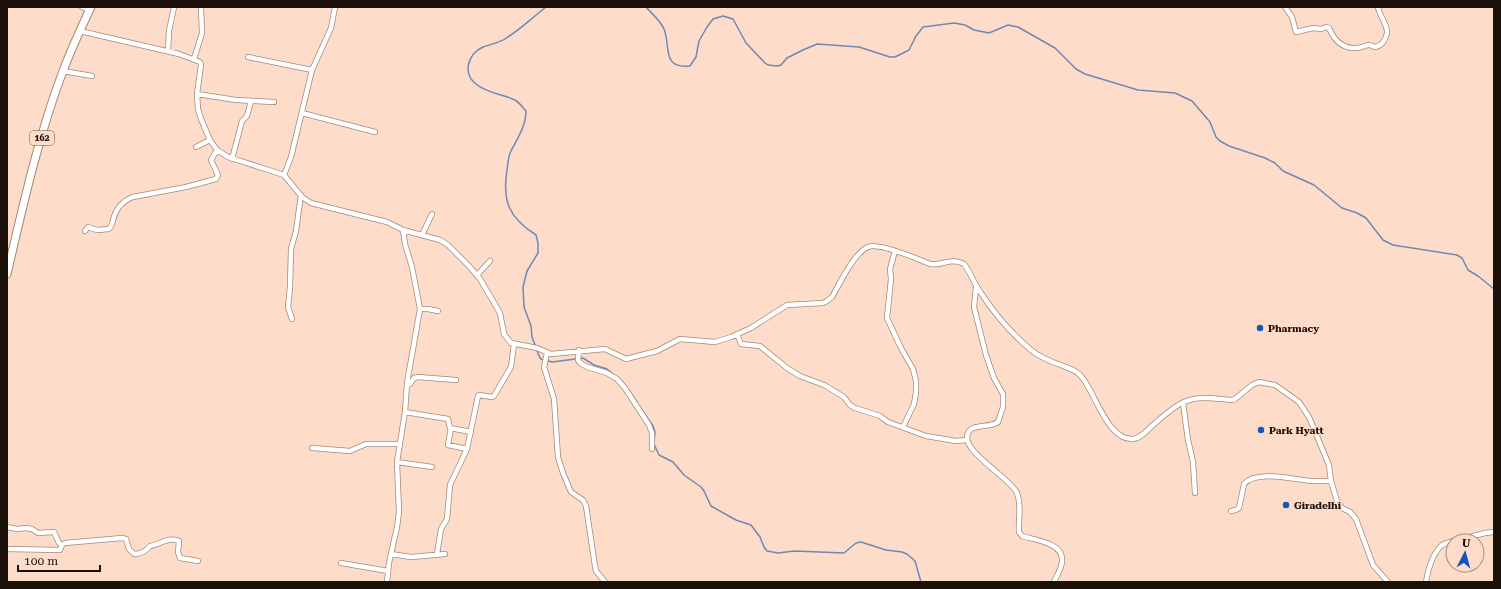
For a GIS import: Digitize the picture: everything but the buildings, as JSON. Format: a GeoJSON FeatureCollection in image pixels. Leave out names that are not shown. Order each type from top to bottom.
{"type":"FeatureCollection","features":[{"type":"Feature","properties":{"kind":"main road","name":"162"},"geometry":{"type":"LineString","coordinates":[[7,274],[33,168],[63,71],[90,9]]}},
{"type":"Feature","properties":{"kind":"street"},"geometry":{"type":"LineString","coordinates":[[82,7],[90,9]]}},
{"type":"Feature","properties":{"kind":"street"},"geometry":{"type":"LineString","coordinates":[[168,51],[169,31],[174,7]]}},
{"type":"Feature","properties":{"kind":"street"},"geometry":{"type":"LineString","coordinates":[[194,59],[202,33],[201,7]]}},
{"type":"Feature","properties":{"kind":"street"},"geometry":{"type":"LineString","coordinates":[[284,175],[291,157],[312,70],[331,28],[335,7]]}},
{"type":"Feature","properties":{"kind":"street"},"geometry":{"type":"LineString","coordinates":[[1285,7],[1292,17],[1296,32],[1326,27],[1329,28],[1333,36],[1340,44],[1357,48],[1368,45],[1380,46],[1387,35],[1387,29],[1378,7]]}},
{"type":"Feature","properties":{"kind":"street"},"geometry":{"type":"LineString","coordinates":[[80,31],[168,51],[200,62],[201,65],[197,94],[201,119],[210,140],[217,150],[232,159],[284,175],[301,195],[311,203],[372,217],[403,230],[440,240],[454,250],[476,275],[500,313],[504,334],[511,343],[537,348],[546,355],[578,355],[605,349],[626,359],[656,351],[680,339],[715,342],[751,328],[787,305],[823,303],[827,301],[832,296],[859,255],[868,247],[876,246],[895,251],[930,264],[935,265],[950,261],[964,264],[976,287],[1012,332],[1031,351],[1080,374],[1101,414],[1114,430],[1123,436],[1134,439],[1141,436],[1182,403],[1195,399],[1208,398],[1235,400],[1252,385],[1260,382],[1275,385],[1299,402],[1309,417],[1329,465],[1337,501],[1342,508],[1350,512],[1356,519],[1374,565],[1388,582]]}},
{"type":"Feature","properties":{"kind":"street"},"geometry":{"type":"LineString","coordinates":[[248,57],[312,70]]}},
{"type":"Feature","properties":{"kind":"street"},"geometry":{"type":"LineString","coordinates":[[63,71],[92,76]]}},
{"type":"Feature","properties":{"kind":"street"},"geometry":{"type":"LineString","coordinates":[[197,94],[236,100],[274,102]]}},
{"type":"Feature","properties":{"kind":"street"},"geometry":{"type":"LineString","coordinates":[[232,159],[242,121],[247,116],[251,101]]}},
{"type":"Feature","properties":{"kind":"street"},"geometry":{"type":"LineString","coordinates":[[302,113],[375,132]]}},
{"type":"Feature","properties":{"kind":"street"},"geometry":{"type":"LineString","coordinates":[[196,147],[210,140]]}},
{"type":"Feature","properties":{"kind":"street"},"geometry":{"type":"LineString","coordinates":[[85,231],[88,227],[97,230],[109,229],[112,226],[118,207],[126,200],[133,197],[186,187],[217,179],[218,175],[211,160],[217,150]]}},
{"type":"Feature","properties":{"kind":"street"},"geometry":{"type":"LineString","coordinates":[[292,319],[288,307],[291,249],[296,231],[301,195]]}},
{"type":"Feature","properties":{"kind":"street"},"geometry":{"type":"LineString","coordinates":[[422,234],[432,214]]}},
{"type":"Feature","properties":{"kind":"street"},"geometry":{"type":"LineString","coordinates":[[388,582],[388,571],[399,512],[397,462],[399,444],[405,412],[407,385],[420,310],[403,230]]}},
{"type":"Feature","properties":{"kind":"street"},"geometry":{"type":"LineString","coordinates":[[895,251],[890,272],[891,279],[887,318],[913,369],[916,381],[914,404],[903,427]]}},
{"type":"Feature","properties":{"kind":"street"},"geometry":{"type":"LineString","coordinates":[[476,275],[490,261]]}},
{"type":"Feature","properties":{"kind":"street"},"geometry":{"type":"LineString","coordinates":[[976,287],[974,307],[986,355],[994,378],[1003,394],[1003,407],[998,422],[989,426],[972,428],[968,432],[967,440],[978,456],[1007,480],[1016,492],[1019,500],[1019,532],[1022,536],[1058,548],[1062,554],[1062,562],[1054,582]]}},
{"type":"Feature","properties":{"kind":"street"},"geometry":{"type":"LineString","coordinates":[[420,310],[438,310]]}},
{"type":"Feature","properties":{"kind":"street"},"geometry":{"type":"LineString","coordinates":[[736,334],[741,344],[760,346],[787,368],[800,376],[824,385],[844,397],[852,407],[880,416],[888,422],[926,436],[956,441],[967,440]]}},
{"type":"Feature","properties":{"kind":"street"},"geometry":{"type":"LineString","coordinates":[[437,554],[440,529],[446,519],[450,485],[467,449],[478,395],[494,396],[511,367],[514,344]]}},
{"type":"Feature","properties":{"kind":"street"},"geometry":{"type":"LineString","coordinates":[[546,355],[544,367],[554,399],[558,457],[571,492],[583,500],[586,506],[596,571],[605,582]]}},
{"type":"Feature","properties":{"kind":"street"},"geometry":{"type":"LineString","coordinates":[[578,355],[587,368],[607,373],[625,388],[649,425],[652,433],[652,450]]}},
{"type":"Feature","properties":{"kind":"street"},"geometry":{"type":"LineString","coordinates":[[407,385],[410,384],[414,378],[418,377],[456,380]]}},
{"type":"Feature","properties":{"kind":"street"},"geometry":{"type":"LineString","coordinates":[[1182,403],[1193,462],[1195,493]]}},
{"type":"Feature","properties":{"kind":"street"},"geometry":{"type":"LineString","coordinates":[[405,412],[448,419],[449,427],[451,428],[448,445],[467,449]]}},
{"type":"Feature","properties":{"kind":"street"},"geometry":{"type":"LineString","coordinates":[[451,428],[471,432]]}},
{"type":"Feature","properties":{"kind":"street"},"geometry":{"type":"LineString","coordinates":[[312,448],[350,451],[366,444],[399,444]]}},
{"type":"Feature","properties":{"kind":"street"},"geometry":{"type":"LineString","coordinates":[[397,462],[432,467]]}},
{"type":"Feature","properties":{"kind":"street"},"geometry":{"type":"LineString","coordinates":[[1232,510],[1239,508],[1244,484],[1254,478],[1280,477],[1312,481],[1332,481]]}},
{"type":"Feature","properties":{"kind":"street"},"geometry":{"type":"LineString","coordinates":[[7,527],[18,529],[27,528],[38,533],[54,532],[59,543],[62,545]]}},
{"type":"Feature","properties":{"kind":"street"},"geometry":{"type":"LineString","coordinates":[[7,549],[60,550],[62,545],[72,542],[126,538],[129,549],[136,554],[146,551],[150,546],[155,546],[162,541],[177,540],[179,543],[179,557],[182,559],[198,561]]}},
{"type":"Feature","properties":{"kind":"street"},"geometry":{"type":"LineString","coordinates":[[1426,582],[1430,564],[1438,550],[1445,544]]}},
{"type":"Feature","properties":{"kind":"street"},"geometry":{"type":"LineString","coordinates":[[391,554],[411,557],[446,554]]}},
{"type":"Feature","properties":{"kind":"street"},"geometry":{"type":"LineString","coordinates":[[341,563],[388,571]]}},
{"type":"Feature","properties":{"kind":"waterway"},"geometry":{"type":"LineString","coordinates":[[546,7],[505,39],[478,50],[474,54],[469,64],[469,75],[476,84],[490,92],[515,100],[526,111],[523,127],[509,156],[506,191],[507,200],[514,215],[519,222],[536,235],[538,243],[538,253],[527,271],[523,287],[524,307],[539,356],[541,359],[552,362],[583,358],[594,365],[607,369],[622,381],[637,402]]}},
{"type":"Feature","properties":{"kind":"waterway"},"geometry":{"type":"LineString","coordinates":[[646,7],[664,29],[671,60],[675,64],[681,66],[690,66],[696,57],[699,41],[707,27],[713,19],[723,16],[733,19],[746,43],[765,63],[768,65],[777,66],[781,65],[787,58],[817,44],[859,47],[890,57],[895,57],[909,50],[916,36],[923,27],[954,23],[965,25],[974,30],[989,33],[1008,25],[1018,27],[1055,48],[1076,69],[1085,74],[1138,90],[1175,93],[1192,101],[1210,122],[1216,137],[1220,141],[1229,146],[1265,158],[1275,163],[1283,171],[1314,185],[1342,208],[1366,218],[1383,240],[1393,245],[1457,255],[1462,258],[1468,270],[1494,289]]}},
{"type":"Feature","properties":{"kind":"waterway"},"geometry":{"type":"LineString","coordinates":[[639,406],[653,426],[655,432],[654,444],[659,455],[673,462],[684,475],[701,487],[711,506],[736,520],[751,525],[760,537],[767,551],[778,553],[794,551],[844,553],[856,543],[861,542],[886,550],[907,554],[915,561],[921,582]]}},
{"type":"Feature","properties":{"kind":"place","name":"Pharmacy"},"geometry":{"type":"Point","coordinates":[1260,328]}},
{"type":"Feature","properties":{"kind":"place","name":"Park Hyatt"},"geometry":{"type":"Point","coordinates":[1261,430]}},
{"type":"Feature","properties":{"kind":"place","name":"Giradelhi"},"geometry":{"type":"Point","coordinates":[1286,505]}}]}
